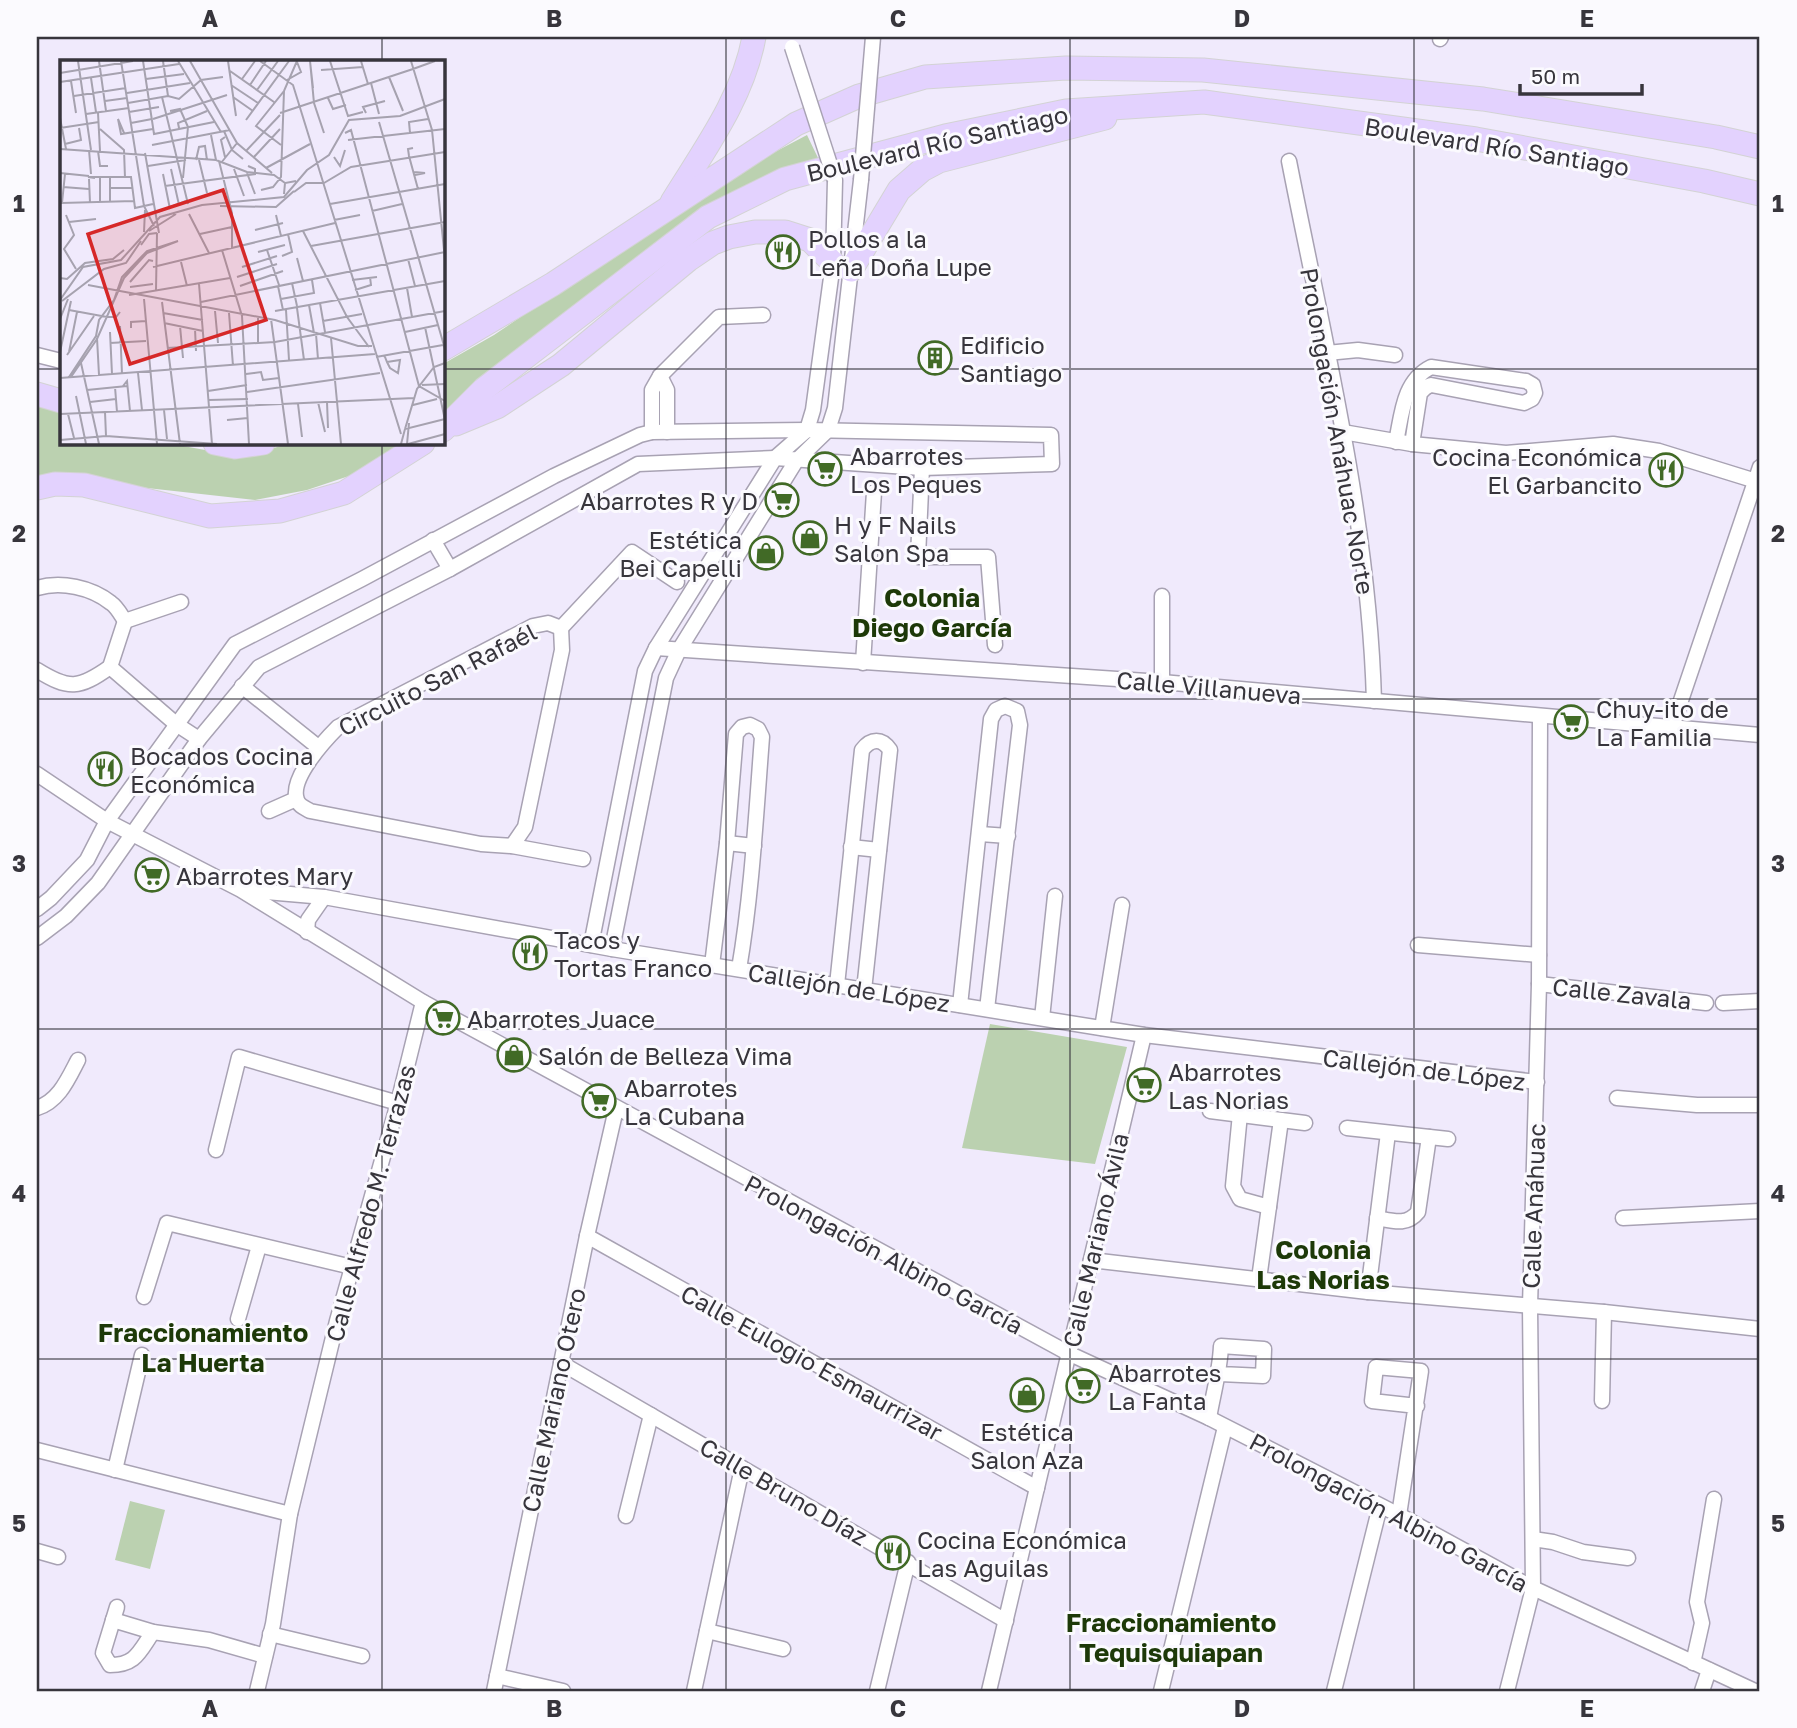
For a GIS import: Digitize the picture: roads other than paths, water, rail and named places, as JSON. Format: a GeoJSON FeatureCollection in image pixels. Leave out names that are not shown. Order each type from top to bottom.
{"type":"FeatureCollection","features":[{"type":"Feature","properties":{"kind":"main road"},"geometry":{"type":"LineString","coordinates":[[667,210],[723,121],[740,85],[754,37]]}},
{"type":"Feature","properties":{"kind":"main road","name":"Boulevard Río Santiago"},"geometry":{"type":"LineString","coordinates":[[444,348],[553,284],[796,124],[859,96],[925,77],[1053,68],[1203,70],[1482,99],[1716,137],[1760,147]]}},
{"type":"Feature","properties":{"kind":"main road","name":"Boulevard Río Santiago"},"geometry":{"type":"LineString","coordinates":[[444,429],[484,389],[708,217],[785,179],[945,136],[1066,111],[1204,102],[1476,139],[1704,181],[1760,194]]}},
{"type":"Feature","properties":{"kind":"main road"},"geometry":{"type":"LineString","coordinates":[[444,430],[497,407],[561,365],[688,260],[713,243],[755,232],[785,232],[810,240],[842,267],[899,190],[922,170],[939,160],[1147,106]]}},
{"type":"Feature","properties":{"kind":"main road"},"geometry":{"type":"LineString","coordinates":[[37,394],[60,401]]}},
{"type":"Feature","properties":{"kind":"main road"},"geometry":{"type":"LineString","coordinates":[[220,444],[236,447],[256,444]]}},
{"type":"Feature","properties":{"kind":"main road"},"geometry":{"type":"LineString","coordinates":[[37,488],[55,484],[84,485],[210,516],[280,511],[344,493],[421,444]]}},
{"type":"Feature","properties":{"kind":"street"},"geometry":{"type":"LineString","coordinates":[[591,945],[645,671],[656,648],[775,458],[807,430],[861,180],[873,37]]}},
{"type":"Feature","properties":{"kind":"street"},"geometry":{"type":"LineString","coordinates":[[612,949],[666,678],[679,650],[796,461],[828,430],[835,408],[842,267],[835,180],[791,42]]}},
{"type":"Feature","properties":{"kind":"street","name":"Prolongación Anáhuac Norte"},"geometry":{"type":"LineString","coordinates":[[1289,162],[1343,432],[1370,609],[1374,701]]}},
{"type":"Feature","properties":{"kind":"street"},"geometry":{"type":"LineString","coordinates":[[660,432],[667,390],[660,376],[719,317],[763,315]]}},
{"type":"Feature","properties":{"kind":"street"},"geometry":{"type":"LineString","coordinates":[[1327,353],[1358,350],[1395,355]]}},
{"type":"Feature","properties":{"kind":"street"},"geometry":{"type":"LineString","coordinates":[[37,355],[60,361]]}},
{"type":"Feature","properties":{"kind":"street"},"geometry":{"type":"LineString","coordinates":[[1396,442],[1407,391],[1419,373],[1431,367],[1526,381],[1533,385],[1535,393],[1532,400],[1524,402],[1431,385],[1426,387],[1420,393],[1412,444]]}},
{"type":"Feature","properties":{"kind":"street"},"geometry":{"type":"LineString","coordinates":[[1419,373],[1426,387]]}},
{"type":"Feature","properties":{"kind":"street"},"geometry":{"type":"LineString","coordinates":[[37,909],[87,860],[107,821],[235,644],[554,476],[640,435],[660,432],[807,430],[1051,435],[1052,464],[922,468],[775,458],[638,464],[450,569],[259,667],[199,739],[98,883],[66,916],[37,939]]}},
{"type":"Feature","properties":{"kind":"street"},"geometry":{"type":"LineString","coordinates":[[1343,432],[1396,442],[1506,453],[1613,444],[1659,451],[1758,474],[1672,727]]}},
{"type":"Feature","properties":{"kind":"street"},"geometry":{"type":"LineString","coordinates":[[922,468],[918,557],[988,557],[995,645]]}},
{"type":"Feature","properties":{"kind":"street"},"geometry":{"type":"LineString","coordinates":[[863,663],[874,492]]}},
{"type":"Feature","properties":{"kind":"street"},"geometry":{"type":"LineString","coordinates":[[433,541],[450,569]]}},
{"type":"Feature","properties":{"kind":"street"},"geometry":{"type":"LineString","coordinates":[[512,846],[525,827],[562,650],[561,628],[632,552],[677,582]]}},
{"type":"Feature","properties":{"kind":"street"},"geometry":{"type":"LineString","coordinates":[[37,587],[49,584],[73,586],[93,593],[113,604],[125,621]]}},
{"type":"Feature","properties":{"kind":"street"},"geometry":{"type":"LineString","coordinates":[[1162,596],[1162,682]]}},
{"type":"Feature","properties":{"kind":"street"},"geometry":{"type":"LineString","coordinates":[[125,621],[181,602]]}},
{"type":"Feature","properties":{"kind":"street"},"geometry":{"type":"LineString","coordinates":[[37,670],[59,682],[74,685],[90,680],[110,667],[125,621]]}},
{"type":"Feature","properties":{"kind":"street","name":"Circuito San Rafaél"},"geometry":{"type":"LineString","coordinates":[[296,799],[297,784],[318,747],[338,727],[533,626],[548,623],[561,628]]}},
{"type":"Feature","properties":{"kind":"street","name":"Calle Villanueva"},"geometry":{"type":"LineString","coordinates":[[656,648],[1162,682],[1760,735]]}},
{"type":"Feature","properties":{"kind":"street"},"geometry":{"type":"LineString","coordinates":[[110,667],[176,724],[199,739]]}},
{"type":"Feature","properties":{"kind":"street"},"geometry":{"type":"LineString","coordinates":[[242,686],[318,747]]}},
{"type":"Feature","properties":{"kind":"street"},"geometry":{"type":"LineString","coordinates":[[960,1005],[991,719],[996,709],[1005,706],[1017,711],[1020,725],[987,1009]]}},
{"type":"Feature","properties":{"kind":"street","name":"Calle Anáhuac"},"geometry":{"type":"LineString","coordinates":[[1507,1691],[1533,1588],[1530,1306],[1539,984],[1540,717]]}},
{"type":"Feature","properties":{"kind":"street"},"geometry":{"type":"LineString","coordinates":[[712,965],[727,843],[736,734],[741,727],[750,725],[758,729],[762,737],[745,933],[738,969]]}},
{"type":"Feature","properties":{"kind":"street"},"geometry":{"type":"LineString","coordinates":[[836,985],[862,750],[868,742],[876,740],[885,743],[890,750],[864,990]]}},
{"type":"Feature","properties":{"kind":"street","name":"Prolongación Albino García"},"geometry":{"type":"LineString","coordinates":[[37,774],[107,821],[241,890],[423,1002],[1068,1353],[1209,1418],[1399,1515],[1533,1588],[1755,1691]]}},
{"type":"Feature","properties":{"kind":"street"},"geometry":{"type":"LineString","coordinates":[[270,811],[296,799],[310,811],[481,845],[512,846],[583,859]]}},
{"type":"Feature","properties":{"kind":"street"},"geometry":{"type":"LineString","coordinates":[[980,834],[1008,836]]}},
{"type":"Feature","properties":{"kind":"street"},"geometry":{"type":"LineString","coordinates":[[727,843],[754,846]]}},
{"type":"Feature","properties":{"kind":"street"},"geometry":{"type":"LineString","coordinates":[[851,847],[879,850]]}},
{"type":"Feature","properties":{"kind":"street","name":"Callejón de López"},"geometry":{"type":"LineString","coordinates":[[241,890],[324,897],[612,949],[1143,1035],[1537,1082]]}},
{"type":"Feature","properties":{"kind":"street"},"geometry":{"type":"LineString","coordinates":[[1042,1018],[1055,896]]}},
{"type":"Feature","properties":{"kind":"street"},"geometry":{"type":"LineString","coordinates":[[307,932],[308,920],[324,897]]}},
{"type":"Feature","properties":{"kind":"street"},"geometry":{"type":"LineString","coordinates":[[1102,1028],[1122,905]]}},
{"type":"Feature","properties":{"kind":"street"},"geometry":{"type":"LineString","coordinates":[[1418,944],[1539,955]]}},
{"type":"Feature","properties":{"kind":"street","name":"Calle Zavala"},"geometry":{"type":"LineString","coordinates":[[1539,984],[1706,1003]]}},
{"type":"Feature","properties":{"kind":"street","name":"Calle Zavala"},"geometry":{"type":"LineString","coordinates":[[1723,1003],[1760,1001]]}},
{"type":"Feature","properties":{"kind":"street","name":"Calle Alfredo M. Terrazas"},"geometry":{"type":"LineString","coordinates":[[257,1691],[270,1634],[290,1514],[337,1321],[398,1103],[423,1002]]}},
{"type":"Feature","properties":{"kind":"street","name":"Calle Mariano Ávila"},"geometry":{"type":"LineString","coordinates":[[989,1691],[1143,1035]]}},
{"type":"Feature","properties":{"kind":"street"},"geometry":{"type":"LineString","coordinates":[[216,1150],[239,1058],[398,1103]]}},
{"type":"Feature","properties":{"kind":"street"},"geometry":{"type":"LineString","coordinates":[[37,1108],[62,1090],[78,1060]]}},
{"type":"Feature","properties":{"kind":"street"},"geometry":{"type":"LineString","coordinates":[[1617,1098],[1697,1105],[1760,1105]]}},
{"type":"Feature","properties":{"kind":"street","name":"Calle Mariano Otero"},"geometry":{"type":"LineString","coordinates":[[494,1691],[587,1236],[617,1109]]}},
{"type":"Feature","properties":{"kind":"street"},"geometry":{"type":"LineString","coordinates":[[1210,1111],[1305,1123]]}},
{"type":"Feature","properties":{"kind":"street"},"geometry":{"type":"LineString","coordinates":[[1240,1114],[1233,1186],[1240,1199],[1269,1207]]}},
{"type":"Feature","properties":{"kind":"street"},"geometry":{"type":"LineString","coordinates":[[1259,1279],[1281,1119]]}},
{"type":"Feature","properties":{"kind":"street"},"geometry":{"type":"LineString","coordinates":[[1347,1128],[1448,1139]]}},
{"type":"Feature","properties":{"kind":"street"},"geometry":{"type":"LineString","coordinates":[[1368,1292],[1388,1133]]}},
{"type":"Feature","properties":{"kind":"street"},"geometry":{"type":"LineString","coordinates":[[1377,1218],[1403,1222],[1412,1219],[1418,1212],[1429,1138]]}},
{"type":"Feature","properties":{"kind":"street"},"geometry":{"type":"LineString","coordinates":[[1623,1218],[1760,1211]]}},
{"type":"Feature","properties":{"kind":"street"},"geometry":{"type":"LineString","coordinates":[[144,1297],[167,1223],[352,1267]]}},
{"type":"Feature","properties":{"kind":"street","name":"Calle Eulogio Esmaurrizar"},"geometry":{"type":"LineString","coordinates":[[587,1236],[1037,1488]]}},
{"type":"Feature","properties":{"kind":"street"},"geometry":{"type":"LineString","coordinates":[[238,1319],[259,1246]]}},
{"type":"Feature","properties":{"kind":"street"},"geometry":{"type":"LineString","coordinates":[[1091,1260],[1368,1292],[1604,1312],[1760,1329]]}},
{"type":"Feature","properties":{"kind":"street"},"geometry":{"type":"LineString","coordinates":[[1602,1401],[1604,1312]]}},
{"type":"Feature","properties":{"kind":"street"},"geometry":{"type":"LineString","coordinates":[[115,1471],[142,1355]]}},
{"type":"Feature","properties":{"kind":"street","name":"Calle Bruno Díaz"},"geometry":{"type":"LineString","coordinates":[[561,1363],[1006,1620]]}},
{"type":"Feature","properties":{"kind":"street"},"geometry":{"type":"LineString","coordinates":[[1209,1418],[1215,1383],[1220,1374]]}},
{"type":"Feature","properties":{"kind":"street"},"geometry":{"type":"LineString","coordinates":[[1399,1515],[1418,1406]]}},
{"type":"Feature","properties":{"kind":"street"},"geometry":{"type":"LineString","coordinates":[[626,1516],[651,1415]]}},
{"type":"Feature","properties":{"kind":"street"},"geometry":{"type":"LineString","coordinates":[[1161,1691],[1225,1427]]}},
{"type":"Feature","properties":{"kind":"street"},"geometry":{"type":"LineString","coordinates":[[37,1450],[290,1514]]}},
{"type":"Feature","properties":{"kind":"street"},"geometry":{"type":"LineString","coordinates":[[694,1691],[742,1468]]}},
{"type":"Feature","properties":{"kind":"street"},"geometry":{"type":"LineString","coordinates":[[1693,1663],[1702,1623],[1697,1602],[1714,1500]]}},
{"type":"Feature","properties":{"kind":"street"},"geometry":{"type":"LineString","coordinates":[[1334,1691],[1380,1506]]}},
{"type":"Feature","properties":{"kind":"street"},"geometry":{"type":"LineString","coordinates":[[1532,1539],[1553,1542],[1583,1552],[1628,1558]]}},
{"type":"Feature","properties":{"kind":"street"},"geometry":{"type":"LineString","coordinates":[[37,1551],[58,1557]]}},
{"type":"Feature","properties":{"kind":"street"},"geometry":{"type":"LineString","coordinates":[[877,1691],[908,1562]]}},
{"type":"Feature","properties":{"kind":"street"},"geometry":{"type":"LineString","coordinates":[[152,1632],[134,1659],[123,1665],[110,1665],[103,1653],[115,1613],[152,1632],[209,1640],[265,1656]]}},
{"type":"Feature","properties":{"kind":"street"},"geometry":{"type":"LineString","coordinates":[[706,1631],[783,1650]]}},
{"type":"Feature","properties":{"kind":"street"},"geometry":{"type":"LineString","coordinates":[[270,1634],[362,1656]]}},
{"type":"Feature","properties":{"kind":"street"},"geometry":{"type":"LineString","coordinates":[[1702,1691],[1709,1670]]}},
{"type":"Feature","properties":{"kind":"street"},"geometry":{"type":"LineString","coordinates":[[497,1676],[563,1691]]}},
{"type":"Feature","properties":{"kind":"place","name":"Pollos a la Leña Doña Lupe"},"geometry":{"type":"Point","coordinates":[783,252]}},
{"type":"Feature","properties":{"kind":"place","name":"Edificio Santiago"},"geometry":{"type":"Point","coordinates":[935,358]}},
{"type":"Feature","properties":{"kind":"place","name":"Abarrotes Los Peques"},"geometry":{"type":"Point","coordinates":[825,469]}},
{"type":"Feature","properties":{"kind":"place","name":"Cocina Económica El Garbancito"},"geometry":{"type":"Point","coordinates":[1666,470]}},
{"type":"Feature","properties":{"kind":"place","name":"Abarrotes R y D"},"geometry":{"type":"Point","coordinates":[782,500]}},
{"type":"Feature","properties":{"kind":"place","name":"H y F Nails Salon Spa"},"geometry":{"type":"Point","coordinates":[810,538]}},
{"type":"Feature","properties":{"kind":"place","name":"Estética Bei Capelli"},"geometry":{"type":"Point","coordinates":[766,553]}},
{"type":"Feature","properties":{"kind":"place","name":"Chuy-ito de La Familia"},"geometry":{"type":"Point","coordinates":[1571,722]}},
{"type":"Feature","properties":{"kind":"place","name":"Bocados Cocina Económica"},"geometry":{"type":"Point","coordinates":[105,769]}},
{"type":"Feature","properties":{"kind":"place","name":"Abarrotes Mary"},"geometry":{"type":"Point","coordinates":[152,875]}},
{"type":"Feature","properties":{"kind":"place","name":"Tacos y Tortas Franco"},"geometry":{"type":"Point","coordinates":[530,953]}},
{"type":"Feature","properties":{"kind":"place","name":"Abarrotes Juace"},"geometry":{"type":"Point","coordinates":[443,1018]}},
{"type":"Feature","properties":{"kind":"place","name":"Salón de Belleza Vima"},"geometry":{"type":"Point","coordinates":[514,1055]}},
{"type":"Feature","properties":{"kind":"place","name":"Abarrotes Las Norias"},"geometry":{"type":"Point","coordinates":[1144,1085]}},
{"type":"Feature","properties":{"kind":"place","name":"Abarrotes La Cubana"},"geometry":{"type":"Point","coordinates":[599,1101]}},
{"type":"Feature","properties":{"kind":"place","name":"Abarrotes La Fanta"},"geometry":{"type":"Point","coordinates":[1083,1386]}},
{"type":"Feature","properties":{"kind":"place","name":"Estética Salon Aza"},"geometry":{"type":"Point","coordinates":[1027,1395]}},
{"type":"Feature","properties":{"kind":"place","name":"Cocina Económica Las Aguilas"},"geometry":{"type":"Point","coordinates":[893,1553]}},
{"type":"Feature","properties":{"kind":"district","name":"Colonia Diego García"},"geometry":{"type":"Point","coordinates":[932,612]}},
{"type":"Feature","properties":{"kind":"district","name":"Colonia Las Norias"},"geometry":{"type":"Point","coordinates":[1323,1264]}},
{"type":"Feature","properties":{"kind":"district","name":"Fraccionamiento La Huerta"},"geometry":{"type":"Point","coordinates":[203,1347]}},
{"type":"Feature","properties":{"kind":"district","name":"Fraccionamiento Tequisquiapan"},"geometry":{"type":"Point","coordinates":[1171,1637]}}]}
